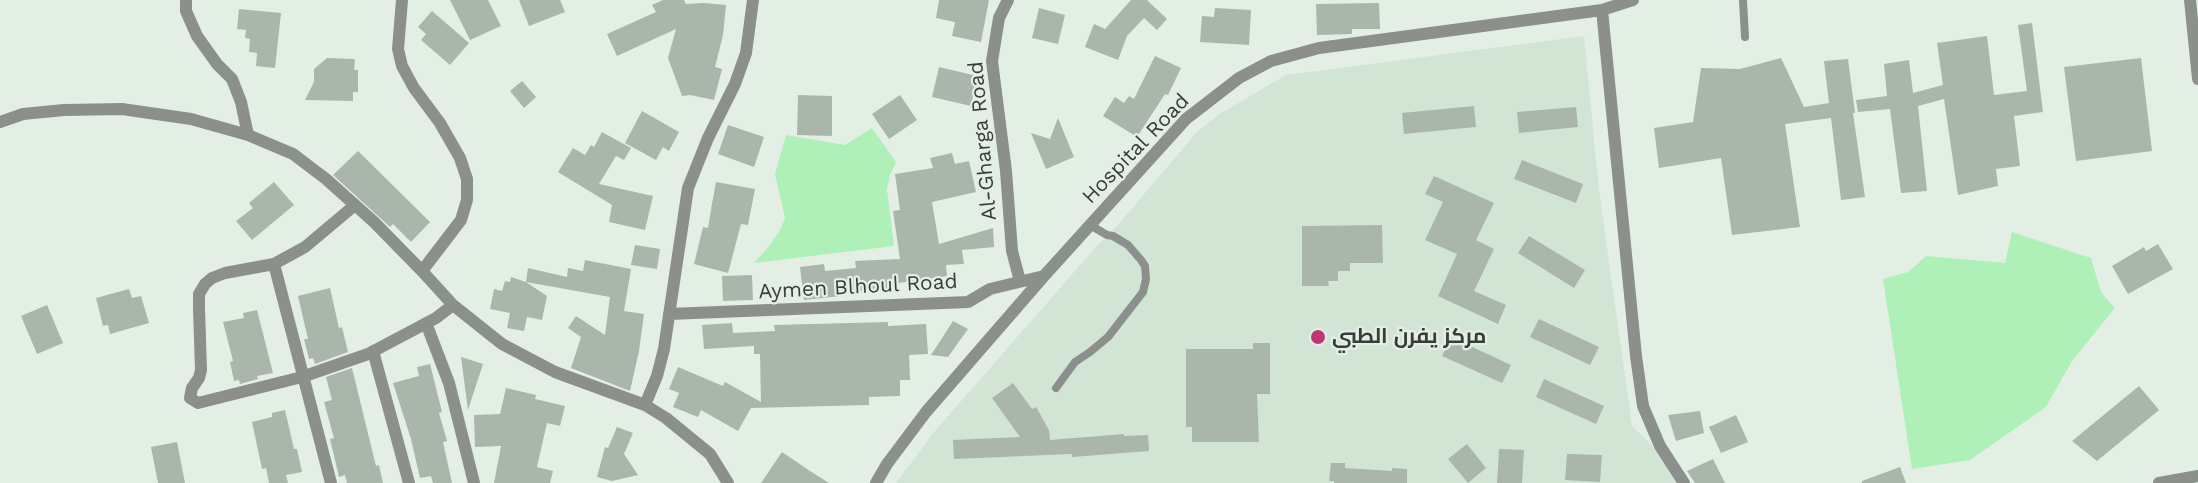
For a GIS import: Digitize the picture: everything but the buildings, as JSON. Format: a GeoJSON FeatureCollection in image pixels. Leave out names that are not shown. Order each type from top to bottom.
{"type":"FeatureCollection","features":[{"type":"Feature","properties":{"kind":"street"},"geometry":{"type":"LineString","coordinates":[[186,0],[186,11],[197,36],[217,64],[232,79],[241,102],[248,135]]}},
{"type":"Feature","properties":{"kind":"street"},"geometry":{"type":"LineString","coordinates":[[402,0],[398,49],[402,66],[414,88],[440,123],[460,158],[467,179],[467,200],[461,220],[422,271]]}},
{"type":"Feature","properties":{"kind":"street"},"geometry":{"type":"LineString","coordinates":[[645,405],[657,376],[664,349],[688,188],[708,138],[735,84],[746,53],[753,0]]}},
{"type":"Feature","properties":{"kind":"street","name":"Al-Gharga Road"},"geometry":{"type":"LineString","coordinates":[[1008,0],[999,18],[992,61],[1006,171],[1012,251],[1020,280]]}},
{"type":"Feature","properties":{"kind":"street","name":"Hospital Road"},"geometry":{"type":"LineString","coordinates":[[876,483],[887,464],[926,412],[1044,276],[1186,119],[1239,78],[1271,61],[1329,46],[1602,10],[1633,0]]}},
{"type":"Feature","properties":{"kind":"street"},"geometry":{"type":"LineString","coordinates":[[2190,0],[2198,79]]}},
{"type":"Feature","properties":{"kind":"street"},"geometry":{"type":"LineString","coordinates":[[1602,10],[1643,406],[1660,446],[1684,483]]}},
{"type":"Feature","properties":{"kind":"street"},"geometry":{"type":"LineString","coordinates":[[0,122],[23,114],[122,109],[191,119],[248,135],[293,154],[326,178],[422,271],[453,305],[502,344],[555,372],[645,405],[666,418],[710,454],[728,483]]}},
{"type":"Feature","properties":{"kind":"street"},"geometry":{"type":"LineString","coordinates":[[355,205],[305,247],[274,264],[225,273],[212,278],[205,284],[199,294],[201,370],[190,398],[198,403],[302,377],[373,351],[426,323],[453,305]]}},
{"type":"Feature","properties":{"kind":"street"},"geometry":{"type":"LineString","coordinates":[[274,264],[331,483]]}},
{"type":"Feature","properties":{"kind":"street","name":"Aymen Blhoul Road"},"geometry":{"type":"LineString","coordinates":[[669,314],[968,302],[990,289],[1044,276]]}},
{"type":"Feature","properties":{"kind":"street"},"geometry":{"type":"LineString","coordinates":[[426,323],[449,383],[474,483]]}},
{"type":"Feature","properties":{"kind":"street"},"geometry":{"type":"LineString","coordinates":[[373,351],[409,483]]}},
{"type":"Feature","properties":{"kind":"street"},"geometry":{"type":"LineString","coordinates":[[2159,483],[2198,476]]}},
{"type":"Feature","properties":{"kind":"lane"},"geometry":{"type":"LineString","coordinates":[[1743,0],[1745,37]]}},
{"type":"Feature","properties":{"kind":"lane"},"geometry":{"type":"LineString","coordinates":[[1056,388],[1075,362],[1108,337],[1143,292],[1146,279],[1145,267],[1128,245],[1090,225]]}},
{"type":"Feature","properties":{"kind":"shaded area","name":"مركز يفرن الطبي"},"geometry":{"type":"Polygon","coordinates":[[[1584,36],[1599,190],[1632,426],[1650,443],[1679,483],[896,483],[934,432],[1095,248],[1117,226],[1197,132],[1221,113],[1286,75],[1584,36]]]}},
{"type":"Feature","properties":{"kind":"green space"},"geometry":{"type":"Polygon","coordinates":[[[872,128],[896,162],[887,189],[894,246],[754,263],[769,246],[785,218],[775,174],[786,135],[845,145],[872,128]]]}},
{"type":"Feature","properties":{"kind":"green space"},"geometry":{"type":"Polygon","coordinates":[[[2012,232],[2091,258],[2100,289],[2115,308],[2072,361],[2046,407],[1970,460],[1912,469],[1883,279],[1908,272],[1926,256],[2005,263],[2012,232]]]}},
{"type":"Feature","properties":{"kind":"place","name":"مركز يفرن الطبي"},"geometry":{"type":"Point","coordinates":[1318,337]}}]}
